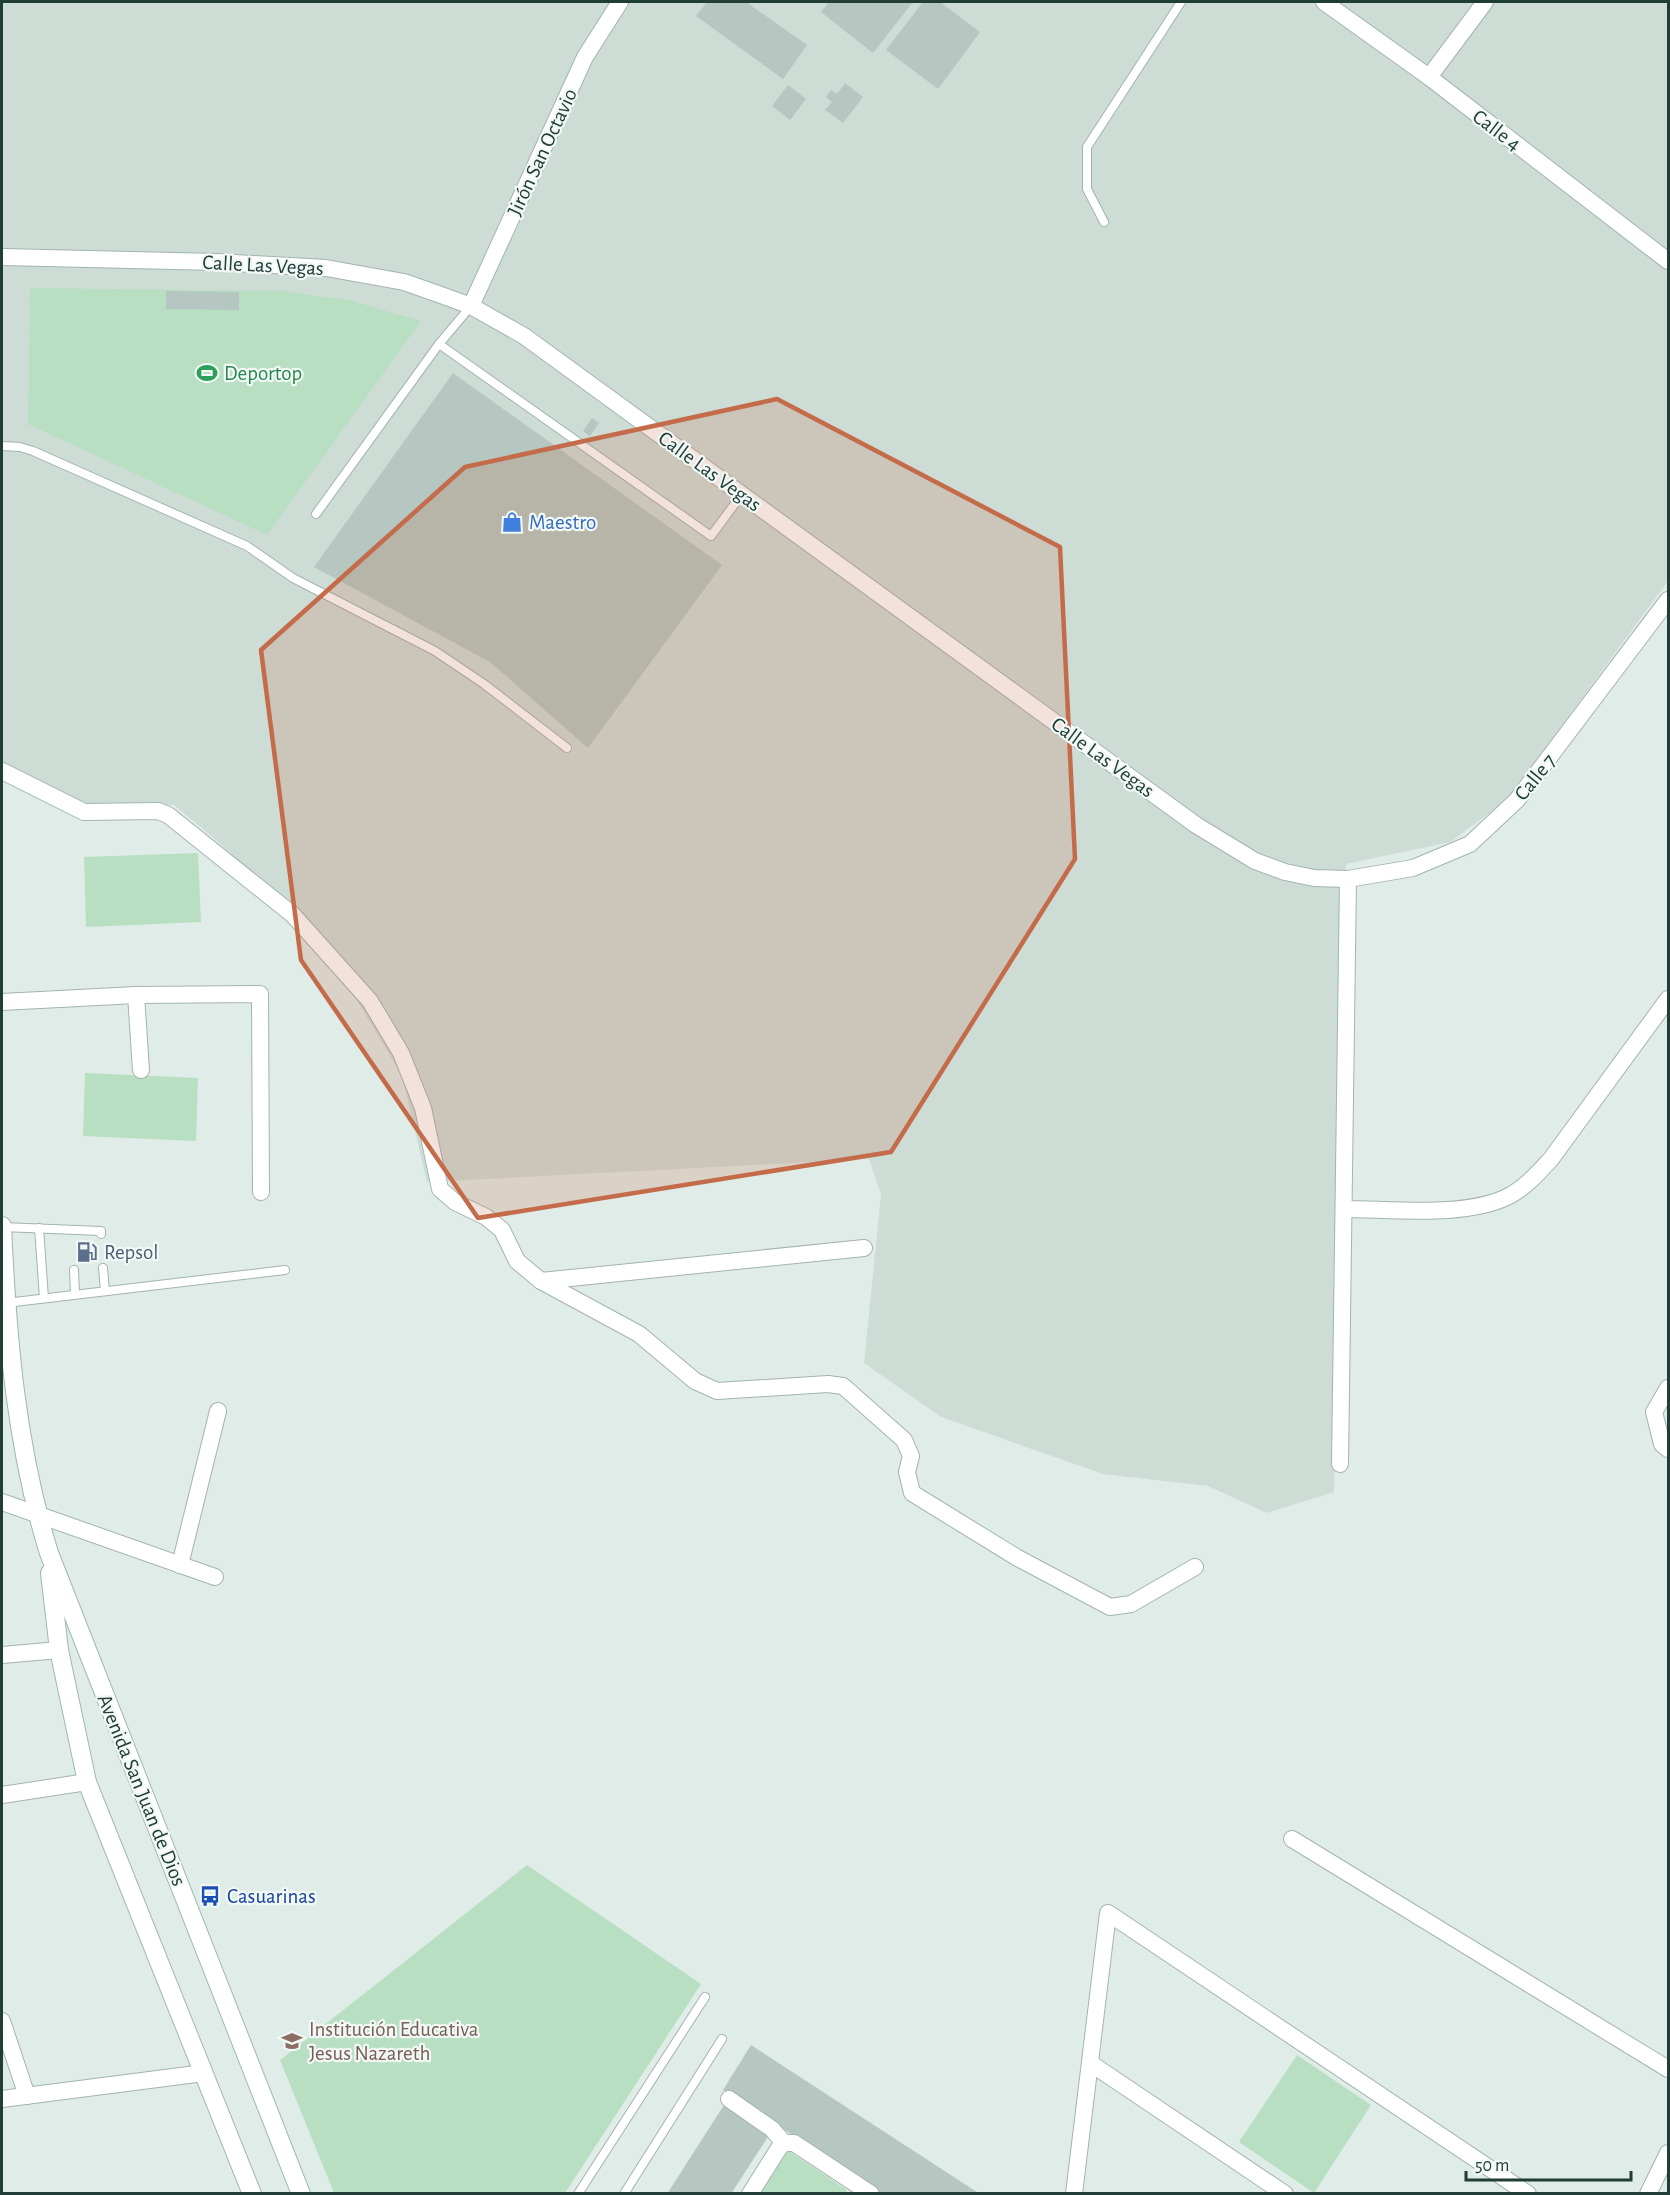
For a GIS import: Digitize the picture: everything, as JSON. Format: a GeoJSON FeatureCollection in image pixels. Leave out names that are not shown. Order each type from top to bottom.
{"type":"FeatureCollection","features":[{"type":"Feature","properties":{"kind":"main road","name":"Avenida San Juan de Dios"},"geometry":{"type":"LineString","coordinates":[[2,1226],[14,1395],[36,1514],[49,1553],[301,2193]]}},
{"type":"Feature","properties":{"kind":"main road","name":"Avenida San Juan de Dios"},"geometry":{"type":"LineString","coordinates":[[49,1553],[59,1650],[87,1782],[252,2193]]}},
{"type":"Feature","properties":{"kind":"street","name":"Jirón San Octavio"},"geometry":{"type":"LineString","coordinates":[[471,306],[585,57],[620,2]]}},
{"type":"Feature","properties":{"kind":"street","name":"Calle 4"},"geometry":{"type":"LineString","coordinates":[[1324,2],[1429,77],[1668,261]]}},
{"type":"Feature","properties":{"kind":"street"},"geometry":{"type":"LineString","coordinates":[[1429,77],[1485,2]]}},
{"type":"Feature","properties":{"kind":"street","name":"Calle Las Vegas"},"geometry":{"type":"LineString","coordinates":[[2,257],[228,262],[326,268],[404,282],[471,306],[524,336],[1227,846],[1255,861],[1285,872],[1314,878],[1348,879]]}},
{"type":"Feature","properties":{"kind":"street","name":"Calle 7"},"geometry":{"type":"LineString","coordinates":[[1348,879],[1413,868],[1470,844],[1517,800],[1668,600]]}},
{"type":"Feature","properties":{"kind":"street"},"geometry":{"type":"LineString","coordinates":[[2,771],[84,812],[158,811],[168,815],[294,915],[370,1001],[401,1053],[423,1108],[440,1189],[455,1202],[486,1217],[502,1230],[517,1261],[541,1281],[639,1334],[695,1381],[717,1390],[828,1384],[843,1386],[904,1440],[911,1456],[907,1472],[912,1493],[1016,1557],[1110,1607],[1131,1604],[1195,1567]]}},
{"type":"Feature","properties":{"kind":"street"},"geometry":{"type":"LineString","coordinates":[[1340,1464],[1348,879]]}},
{"type":"Feature","properties":{"kind":"street"},"geometry":{"type":"LineString","coordinates":[[2,1002],[136,995],[260,994],[261,1192]]}},
{"type":"Feature","properties":{"kind":"street"},"geometry":{"type":"LineString","coordinates":[[136,995],[141,1070]]}},
{"type":"Feature","properties":{"kind":"street"},"geometry":{"type":"LineString","coordinates":[[1344,1209],[1458,1208],[1509,1196],[1532,1180],[1551,1159],[1668,999]]}},
{"type":"Feature","properties":{"kind":"street"},"geometry":{"type":"LineString","coordinates":[[541,1281],[864,1248]]}},
{"type":"Feature","properties":{"kind":"street"},"geometry":{"type":"LineString","coordinates":[[1668,1388],[1654,1412],[1662,1444],[1668,1449]]}},
{"type":"Feature","properties":{"kind":"street"},"geometry":{"type":"LineString","coordinates":[[180,1565],[218,1411]]}},
{"type":"Feature","properties":{"kind":"street"},"geometry":{"type":"LineString","coordinates":[[2,1502],[215,1577]]}},
{"type":"Feature","properties":{"kind":"street"},"geometry":{"type":"LineString","coordinates":[[2,1655],[59,1650]]}},
{"type":"Feature","properties":{"kind":"street"},"geometry":{"type":"LineString","coordinates":[[2,1795],[87,1782]]}},
{"type":"Feature","properties":{"kind":"street"},"geometry":{"type":"LineString","coordinates":[[1292,1839],[1668,2068]]}},
{"type":"Feature","properties":{"kind":"street"},"geometry":{"type":"LineString","coordinates":[[1074,2193],[1108,1913],[1528,2193]]}},
{"type":"Feature","properties":{"kind":"street"},"geometry":{"type":"LineString","coordinates":[[2,2021],[27,2096]]}},
{"type":"Feature","properties":{"kind":"street"},"geometry":{"type":"LineString","coordinates":[[1090,2064],[1285,2193]]}},
{"type":"Feature","properties":{"kind":"street"},"geometry":{"type":"LineString","coordinates":[[2,2099],[204,2073]]}},
{"type":"Feature","properties":{"kind":"street"},"geometry":{"type":"LineString","coordinates":[[729,2099],[772,2128],[784,2143]]}},
{"type":"Feature","properties":{"kind":"street"},"geometry":{"type":"LineString","coordinates":[[750,2193],[784,2143],[795,2143],[871,2193]]}},
{"type":"Feature","properties":{"kind":"street"},"geometry":{"type":"LineString","coordinates":[[1648,2193],[1668,2153]]}},
{"type":"Feature","properties":{"kind":"lane"},"geometry":{"type":"LineString","coordinates":[[1104,222],[1087,189],[1086,147],[1180,2]]}},
{"type":"Feature","properties":{"kind":"lane"},"geometry":{"type":"LineString","coordinates":[[316,514],[439,344],[471,306]]}},
{"type":"Feature","properties":{"kind":"lane"},"geometry":{"type":"LineString","coordinates":[[439,344],[711,536],[742,494]]}},
{"type":"Feature","properties":{"kind":"lane"},"geometry":{"type":"LineString","coordinates":[[2,446],[20,447],[33,451],[247,546],[293,578],[435,651],[484,684],[567,748]]}},
{"type":"Feature","properties":{"kind":"lane"},"geometry":{"type":"LineString","coordinates":[[2,1226],[71,1233],[101,1231],[101,1234]]}},
{"type":"Feature","properties":{"kind":"lane"},"geometry":{"type":"LineString","coordinates":[[39,1228],[44,1298]]}},
{"type":"Feature","properties":{"kind":"lane"},"geometry":{"type":"LineString","coordinates":[[103,1268],[105,1291]]}},
{"type":"Feature","properties":{"kind":"lane"},"geometry":{"type":"LineString","coordinates":[[74,1270],[75,1294]]}},
{"type":"Feature","properties":{"kind":"lane"},"geometry":{"type":"LineString","coordinates":[[6,1303],[285,1270]]}},
{"type":"Feature","properties":{"kind":"lane"},"geometry":{"type":"LineString","coordinates":[[578,2193],[705,1997]]}},
{"type":"Feature","properties":{"kind":"lane"},"geometry":{"type":"LineString","coordinates":[[624,2193],[722,2039]]}},
{"type":"Feature","properties":{"kind":"highlighted area"},"geometry":{"type":"Polygon","coordinates":[[[777,399],[1060,547],[1075,859],[891,1152],[478,1218],[301,960],[261,650],[465,467],[777,399]]]}},
{"type":"Feature","properties":{"kind":"shaded area"},"geometry":{"type":"Polygon","coordinates":[[[2,2],[1668,2],[1668,581],[1507,800],[1450,842],[1346,864],[1334,1492],[1267,1513],[1208,1486],[1103,1474],[941,1417],[864,1363],[881,1194],[869,1159],[427,1182],[402,1076],[316,932],[222,845],[174,805],[85,805],[2,764],[2,2]]]}},
{"type":"Feature","properties":{"kind":"green space","name":"Deportop"},"geometry":{"type":"Polygon","coordinates":[[[30,288],[281,291],[349,300],[421,321],[267,535],[28,424],[30,288]]]}},
{"type":"Feature","properties":{"kind":"green space"},"geometry":{"type":"Polygon","coordinates":[[[198,853],[201,922],[86,927],[84,857],[198,853]]]}},
{"type":"Feature","properties":{"kind":"green space"},"geometry":{"type":"Polygon","coordinates":[[[85,1073],[198,1078],[196,1141],[83,1136],[85,1073]]]}},
{"type":"Feature","properties":{"kind":"green space"},"geometry":{"type":"Polygon","coordinates":[[[527,1865],[701,1984],[565,2193],[334,2193],[280,2060],[527,1865]]]}},
{"type":"Feature","properties":{"kind":"green space"},"geometry":{"type":"Polygon","coordinates":[[[1297,2055],[1371,2105],[1314,2193],[1239,2142],[1297,2055]]]}},
{"type":"Feature","properties":{"kind":"green space"},"geometry":{"type":"Polygon","coordinates":[[[786,2149],[847,2190],[845,2194],[756,2194],[786,2149]]]}},
{"type":"Feature","properties":{"kind":"building"},"geometry":{"type":"Polygon","coordinates":[[[707,2],[746,2],[807,45],[783,79],[696,16],[707,2]]]}},
{"type":"Feature","properties":{"kind":"building"},"geometry":{"type":"Polygon","coordinates":[[[829,2],[913,2],[873,53],[821,12],[829,2]]]}},
{"type":"Feature","properties":{"kind":"building"},"geometry":{"type":"Polygon","coordinates":[[[923,2],[940,2],[980,32],[938,89],[886,50],[923,2]]]}},
{"type":"Feature","properties":{"kind":"building"},"geometry":{"type":"Polygon","coordinates":[[[845,83],[863,97],[843,123],[825,110],[832,102],[826,97],[831,90],[837,94],[845,83]]]}},
{"type":"Feature","properties":{"kind":"building"},"geometry":{"type":"Polygon","coordinates":[[[788,85],[806,99],[790,120],[772,106],[788,85]]]}},
{"type":"Feature","properties":{"kind":"building"},"geometry":{"type":"Polygon","coordinates":[[[166,291],[239,292],[239,310],[166,309],[166,291]]]}},
{"type":"Feature","properties":{"kind":"building"},"geometry":{"type":"Polygon","coordinates":[[[453,373],[722,565],[588,748],[490,662],[314,567],[453,373]]]}},
{"type":"Feature","properties":{"kind":"building"},"geometry":{"type":"Polygon","coordinates":[[[592,418],[599,423],[590,436],[583,431],[592,418]]]}},
{"type":"Feature","properties":{"kind":"building"},"geometry":{"type":"Polygon","coordinates":[[[751,2045],[980,2194],[883,2194],[723,2090],[751,2045]]]}},
{"type":"Feature","properties":{"kind":"building"},"geometry":{"type":"Polygon","coordinates":[[[724,2105],[769,2135],[731,2194],[667,2194],[724,2105]]]}},
{"type":"Feature","properties":{"kind":"place","name":"Deportop"},"geometry":{"type":"Point","coordinates":[207,373]}},
{"type":"Feature","properties":{"kind":"place","name":"Maestro"},"geometry":{"type":"Point","coordinates":[512,522]}},
{"type":"Feature","properties":{"kind":"place","name":"Repsol"},"geometry":{"type":"Point","coordinates":[87,1252]}},
{"type":"Feature","properties":{"kind":"place","name":"Casuarinas"},"geometry":{"type":"Point","coordinates":[210,1896]}},
{"type":"Feature","properties":{"kind":"place","name":"Institución Educativa Jesus Nazareth"},"geometry":{"type":"Point","coordinates":[292,2041]}}]}
